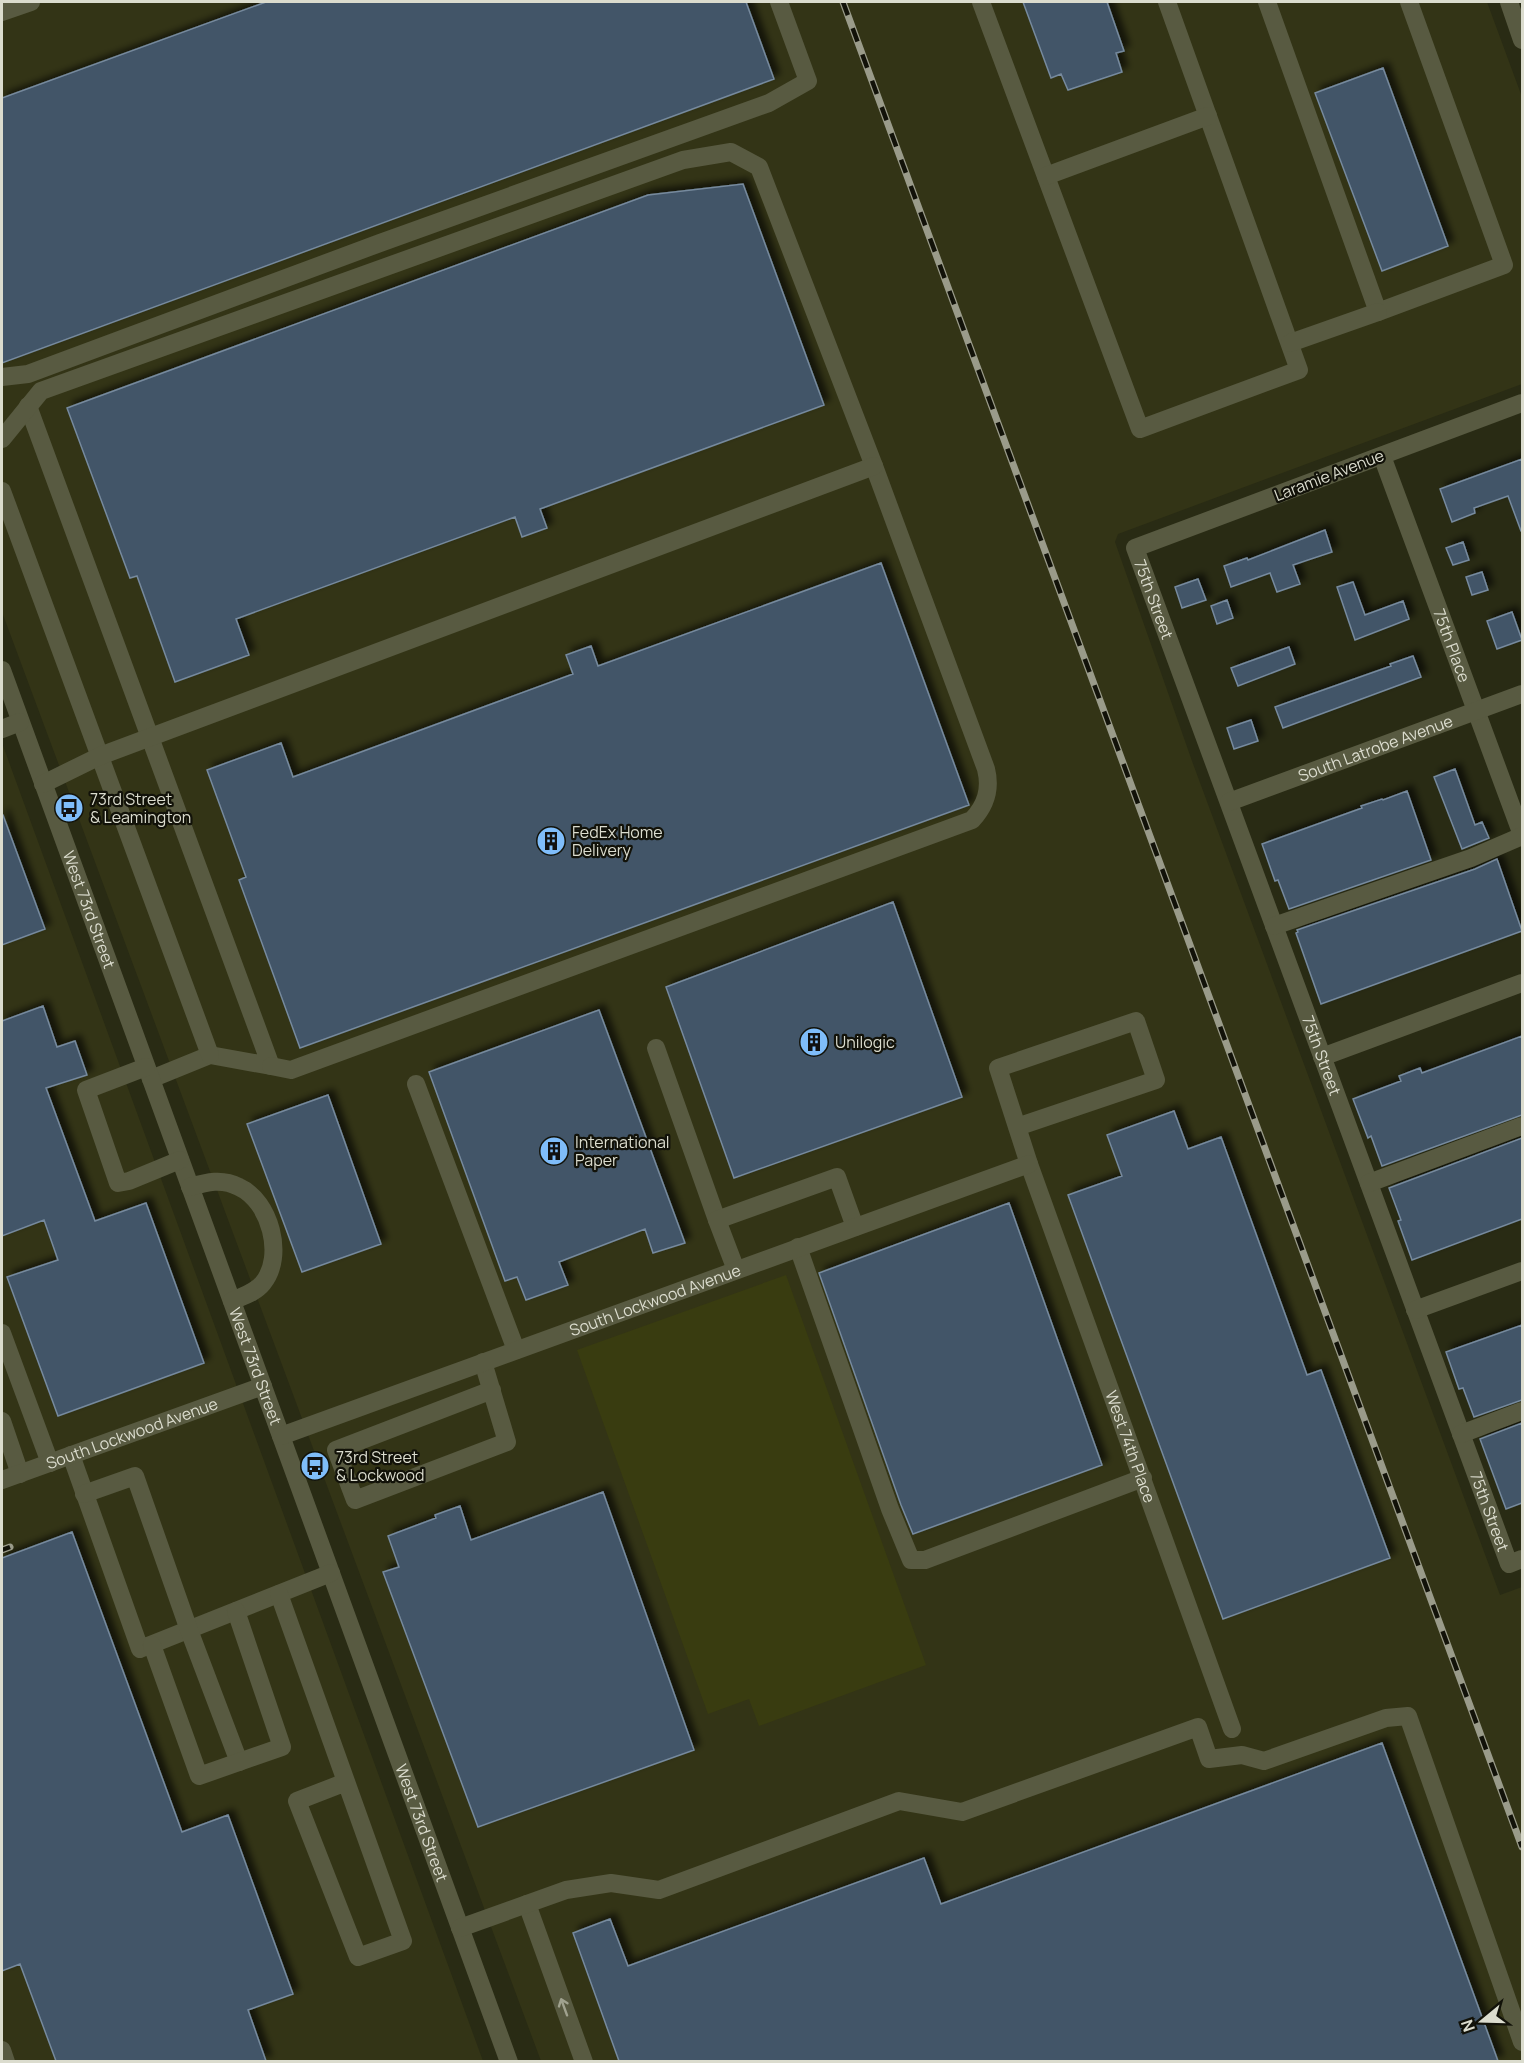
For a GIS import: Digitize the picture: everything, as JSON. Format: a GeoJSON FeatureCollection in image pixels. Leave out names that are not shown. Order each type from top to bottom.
{"type":"FeatureCollection","features":[{"type":"Feature","properties":{"kind":"street"},"geometry":{"type":"LineString","coordinates":[[2,12],[31,2]]}},
{"type":"Feature","properties":{"kind":"street"},"geometry":{"type":"LineString","coordinates":[[2,377],[28,374],[380,243],[769,103],[808,81],[779,2]]}},
{"type":"Feature","properties":{"kind":"street"},"geometry":{"type":"LineString","coordinates":[[981,2],[1140,429],[1299,370],[1167,2]]}},
{"type":"Feature","properties":{"kind":"street"},"geometry":{"type":"LineString","coordinates":[[1267,2],[1378,312]]}},
{"type":"Feature","properties":{"kind":"street"},"geometry":{"type":"LineString","coordinates":[[1290,343],[1504,265],[1409,2]]}},
{"type":"Feature","properties":{"kind":"street"},"geometry":{"type":"LineString","coordinates":[[1509,2],[1522,40]]}},
{"type":"Feature","properties":{"kind":"street"},"geometry":{"type":"LineString","coordinates":[[1046,176],[1208,116]]}},
{"type":"Feature","properties":{"kind":"street"},"geometry":{"type":"LineString","coordinates":[[2,439],[41,391],[683,160],[731,152],[759,167],[874,466],[986,769],[988,791],[981,810],[972,820],[291,1070],[210,1055],[86,1090],[118,1182],[129,1181],[180,1160]]}},
{"type":"Feature","properties":{"kind":"street","name":"Laramie Avenue"},"geometry":{"type":"LineString","coordinates":[[1136,548],[1522,404]]}},
{"type":"Feature","properties":{"kind":"street"},"geometry":{"type":"LineString","coordinates":[[28,406],[271,1066]]}},
{"type":"Feature","properties":{"kind":"street","name":"75th Place"},"geometry":{"type":"LineString","coordinates":[[1382,456],[1522,835]]}},
{"type":"Feature","properties":{"kind":"street"},"geometry":{"type":"LineString","coordinates":[[43,784],[100,756],[874,466]]}},
{"type":"Feature","properties":{"kind":"street"},"geometry":{"type":"LineString","coordinates":[[2,491],[210,1055]]}},
{"type":"Feature","properties":{"kind":"street","name":"75th Street"},"geometry":{"type":"LineString","coordinates":[[1136,548],[1461,1434],[1516,1562]]}},
{"type":"Feature","properties":{"kind":"street","name":"West 73rd Street"},"geometry":{"type":"LineString","coordinates":[[2,670],[509,2061]]}},
{"type":"Feature","properties":{"kind":"street","name":"South Latrobe Avenue"},"geometry":{"type":"LineString","coordinates":[[1229,802],[1522,694]]}},
{"type":"Feature","properties":{"kind":"street"},"geometry":{"type":"LineString","coordinates":[[2,729],[20,722]]}},
{"type":"Feature","properties":{"kind":"street"},"geometry":{"type":"LineString","coordinates":[[1274,926],[1471,858],[1522,835]]}},
{"type":"Feature","properties":{"kind":"street"},"geometry":{"type":"LineString","coordinates":[[1322,1057],[1522,983]]}},
{"type":"Feature","properties":{"kind":"street","name":"West 74th Place"},"geometry":{"type":"LineString","coordinates":[[1017,1127],[1156,1080],[1136,1021],[998,1068],[1017,1127],[1029,1164],[1232,1729]]}},
{"type":"Feature","properties":{"kind":"street"},"geometry":{"type":"LineString","coordinates":[[656,1048],[735,1270]]}},
{"type":"Feature","properties":{"kind":"street"},"geometry":{"type":"LineString","coordinates":[[416,1084],[516,1350]]}},
{"type":"Feature","properties":{"kind":"street"},"geometry":{"type":"LineString","coordinates":[[1369,1183],[1522,1126]]}},
{"type":"Feature","properties":{"kind":"street","name":"South Lockwood Avenue"},"geometry":{"type":"LineString","coordinates":[[281,1436],[1029,1164]]}},
{"type":"Feature","properties":{"kind":"street"},"geometry":{"type":"LineString","coordinates":[[717,1220],[837,1177],[855,1227]]}},
{"type":"Feature","properties":{"kind":"street"},"geometry":{"type":"LineString","coordinates":[[190,1187],[213,1181],[229,1183],[241,1188],[257,1203],[268,1226],[274,1249],[270,1272],[255,1290],[232,1301]]}},
{"type":"Feature","properties":{"kind":"street"},"geometry":{"type":"LineString","coordinates":[[798,1248],[910,1560],[925,1560],[1143,1478]]}},
{"type":"Feature","properties":{"kind":"street"},"geometry":{"type":"LineString","coordinates":[[1415,1310],[1522,1271]]}},
{"type":"Feature","properties":{"kind":"street"},"geometry":{"type":"LineString","coordinates":[[2,1333],[50,1463]]}},
{"type":"Feature","properties":{"kind":"street"},"geometry":{"type":"LineString","coordinates":[[483,1362],[492,1390],[507,1442],[355,1500],[336,1450],[492,1390]]}},
{"type":"Feature","properties":{"kind":"street","name":"South Lockwood Avenue"},"geometry":{"type":"LineString","coordinates":[[2,1480],[263,1386]]}},
{"type":"Feature","properties":{"kind":"street"},"geometry":{"type":"LineString","coordinates":[[1461,1434],[1522,1411]]}},
{"type":"Feature","properties":{"kind":"street"},"geometry":{"type":"LineString","coordinates":[[2,1421],[20,1474]]}},
{"type":"Feature","properties":{"kind":"street"},"geometry":{"type":"LineString","coordinates":[[71,1455],[140,1649],[331,1573]]}},
{"type":"Feature","properties":{"kind":"street"},"geometry":{"type":"LineString","coordinates":[[84,1494],[135,1476],[189,1630],[239,1762]]}},
{"type":"Feature","properties":{"kind":"street"},"geometry":{"type":"LineString","coordinates":[[279,1594],[403,1941],[357,1958],[297,1801],[346,1782]]}},
{"type":"Feature","properties":{"kind":"street"},"geometry":{"type":"LineString","coordinates":[[152,1645],[199,1776],[282,1747],[236,1611]]}},
{"type":"Feature","properties":{"kind":"street"},"geometry":{"type":"LineString","coordinates":[[460,1928],[566,1890],[611,1883],[659,1890],[899,1801],[962,1812],[1198,1727],[1209,1759],[1242,1755],[1264,1761],[1386,1718],[1408,1716],[1522,2042]]}},
{"type":"Feature","properties":{"kind":"street"},"geometry":{"type":"LineString","coordinates":[[527,1904],[584,2061]]}},
{"type":"Feature","properties":{"kind":"street"},"geometry":{"type":"LineString","coordinates":[[2,2050],[6,2061]]}},
{"type":"Feature","properties":{"kind":"shaded area"},"geometry":{"type":"Polygon","coordinates":[[[2,2],[1487,2],[1522,97],[1522,384],[1118,534],[1115,542],[1192,761],[1500,1595],[1522,1587],[1522,2061],[541,2061],[2,612],[2,2]]]}},
{"type":"Feature","properties":{"kind":"shaded area"},"geometry":{"type":"Polygon","coordinates":[[[2,743],[483,2061],[2,2061],[2,743]]]}},
{"type":"Feature","properties":{"kind":"shaded area"},"geometry":{"type":"Polygon","coordinates":[[[786,1275],[926,1665],[759,1726],[749,1699],[708,1714],[577,1350],[786,1275]]]}},
{"type":"Feature","properties":{"kind":"building"},"geometry":{"type":"Polygon","coordinates":[[[266,2],[746,2],[774,79],[2,363],[2,98],[266,2]]]}},
{"type":"Feature","properties":{"kind":"building"},"geometry":{"type":"Polygon","coordinates":[[[1023,2],[1107,2],[1124,51],[1116,53],[1122,72],[1068,90],[1061,74],[1051,78],[1023,2]]]}},
{"type":"Feature","properties":{"kind":"building"},"geometry":{"type":"Polygon","coordinates":[[[1383,68],[1448,246],[1382,271],[1315,93],[1383,68]]]}},
{"type":"Feature","properties":{"kind":"building"},"geometry":{"type":"Polygon","coordinates":[[[743,184],[824,405],[540,509],[547,528],[522,537],[515,517],[236,619],[249,655],[175,682],[137,576],[130,578],[67,408],[648,195],[743,184]]]}},
{"type":"Feature","properties":{"kind":"building"},"geometry":{"type":"Polygon","coordinates":[[[1522,459],[1522,531],[1508,496],[1474,508],[1475,513],[1452,522],[1440,489],[1522,459]]]}},
{"type":"Feature","properties":{"kind":"building"},"geometry":{"type":"Polygon","coordinates":[[[1325,530],[1332,552],[1293,565],[1300,584],[1277,592],[1270,573],[1231,587],[1224,566],[1247,558],[1248,560],[1325,530]]]}},
{"type":"Feature","properties":{"kind":"building"},"geometry":{"type":"Polygon","coordinates":[[[1463,542],[1469,560],[1453,565],[1446,548],[1463,542]]]}},
{"type":"Feature","properties":{"kind":"building","name":"FedEx Home Delivery"},"geometry":{"type":"Polygon","coordinates":[[[881,563],[969,805],[300,1048],[239,880],[246,877],[207,770],[281,743],[293,777],[573,674],[566,655],[591,646],[598,666],[881,563]]]}},
{"type":"Feature","properties":{"kind":"building"},"geometry":{"type":"Polygon","coordinates":[[[1482,572],[1488,590],[1472,595],[1466,577],[1482,572]]]}},
{"type":"Feature","properties":{"kind":"building"},"geometry":{"type":"Polygon","coordinates":[[[1198,579],[1206,600],[1182,608],[1175,587],[1198,579]]]}},
{"type":"Feature","properties":{"kind":"building"},"geometry":{"type":"Polygon","coordinates":[[[1353,582],[1365,615],[1403,601],[1409,619],[1355,640],[1337,587],[1353,582]]]}},
{"type":"Feature","properties":{"kind":"building"},"geometry":{"type":"Polygon","coordinates":[[[1227,600],[1233,618],[1217,624],[1211,606],[1227,600]]]}},
{"type":"Feature","properties":{"kind":"building"},"geometry":{"type":"Polygon","coordinates":[[[1512,612],[1522,640],[1497,649],[1487,621],[1512,612]]]}},
{"type":"Feature","properties":{"kind":"building"},"geometry":{"type":"Polygon","coordinates":[[[1289,647],[1295,664],[1238,686],[1231,668],[1289,647]]]}},
{"type":"Feature","properties":{"kind":"building"},"geometry":{"type":"Polygon","coordinates":[[[1413,656],[1421,677],[1283,728],[1275,707],[1413,656]]]}},
{"type":"Feature","properties":{"kind":"building"},"geometry":{"type":"Polygon","coordinates":[[[1251,720],[1258,741],[1234,749],[1227,728],[1251,720]]]}},
{"type":"Feature","properties":{"kind":"building"},"geometry":{"type":"Polygon","coordinates":[[[1455,769],[1475,825],[1482,822],[1489,838],[1462,849],[1434,777],[1455,769]]]}},
{"type":"Feature","properties":{"kind":"building"},"geometry":{"type":"Polygon","coordinates":[[[1407,791],[1431,860],[1289,909],[1278,880],[1275,881],[1262,844],[1407,791]]]}},
{"type":"Feature","properties":{"kind":"building"},"geometry":{"type":"Polygon","coordinates":[[[2,815],[45,929],[2,945],[2,815]]]}},
{"type":"Feature","properties":{"kind":"building"},"geometry":{"type":"Polygon","coordinates":[[[1497,859],[1522,931],[1321,1004],[1296,933],[1297,930],[1475,869],[1497,859]]]}},
{"type":"Feature","properties":{"kind":"building","name":"Unilogic"},"geometry":{"type":"Polygon","coordinates":[[[893,902],[962,1097],[734,1178],[666,987],[893,902]]]}},
{"type":"Feature","properties":{"kind":"building"},"geometry":{"type":"Polygon","coordinates":[[[43,1006],[57,1047],[75,1041],[87,1075],[46,1088],[95,1221],[146,1203],[204,1363],[58,1416],[7,1277],[58,1260],[44,1220],[2,1236],[2,1021],[43,1006]]]}},
{"type":"Feature","properties":{"kind":"building","name":"International Paper"},"geometry":{"type":"Polygon","coordinates":[[[599,1010],[685,1243],[653,1253],[645,1229],[559,1262],[568,1285],[526,1300],[517,1277],[505,1281],[429,1072],[599,1010]]]}},
{"type":"Feature","properties":{"kind":"building"},"geometry":{"type":"Polygon","coordinates":[[[1522,1036],[1522,1115],[1382,1166],[1371,1136],[1368,1138],[1353,1099],[1401,1081],[1399,1076],[1420,1068],[1422,1073],[1522,1036]]]}},
{"type":"Feature","properties":{"kind":"building"},"geometry":{"type":"Polygon","coordinates":[[[328,1095],[381,1244],[302,1272],[247,1124],[328,1095]]]}},
{"type":"Feature","properties":{"kind":"building"},"geometry":{"type":"Polygon","coordinates":[[[1174,1111],[1188,1149],[1221,1137],[1307,1375],[1321,1370],[1390,1558],[1223,1619],[1068,1195],[1122,1176],[1107,1135],[1174,1111]]]}},
{"type":"Feature","properties":{"kind":"building"},"geometry":{"type":"Polygon","coordinates":[[[1522,1138],[1522,1219],[1412,1260],[1389,1188],[1522,1138]]]}},
{"type":"Feature","properties":{"kind":"building"},"geometry":{"type":"Polygon","coordinates":[[[1009,1203],[1102,1465],[913,1534],[819,1273],[1009,1203]]]}},
{"type":"Feature","properties":{"kind":"building"},"geometry":{"type":"Polygon","coordinates":[[[1522,1325],[1522,1400],[1474,1417],[1463,1388],[1459,1389],[1446,1352],[1522,1325]]]}},
{"type":"Feature","properties":{"kind":"building"},"geometry":{"type":"Polygon","coordinates":[[[1522,1423],[1522,1503],[1506,1509],[1480,1439],[1522,1423]]]}},
{"type":"Feature","properties":{"kind":"building"},"geometry":{"type":"Polygon","coordinates":[[[603,1492],[694,1750],[478,1827],[383,1572],[399,1567],[388,1536],[436,1518],[435,1515],[460,1506],[471,1540],[603,1492]]]}},
{"type":"Feature","properties":{"kind":"building"},"geometry":{"type":"Polygon","coordinates":[[[72,1532],[182,1832],[228,1815],[293,1994],[248,2010],[266,2061],[56,2061],[20,1964],[2,1971],[2,1558],[72,1532]]]}},
{"type":"Feature","properties":{"kind":"building"},"geometry":{"type":"Polygon","coordinates":[[[1382,1743],[1498,2061],[619,2061],[573,1933],[610,1919],[628,1966],[924,1858],[941,1904],[1382,1743]]]}},
{"type":"Feature","properties":{"kind":"railway"},"geometry":{"type":"LineString","coordinates":[[843,2],[1522,1847]]}},
{"type":"Feature","properties":{"kind":"railway"},"geometry":{"type":"LineString","coordinates":[[2,1550],[10,1547]]}},
{"type":"Feature","properties":{"kind":"place","name":"73rd Street & Leamington"},"geometry":{"type":"Point","coordinates":[69,808]}},
{"type":"Feature","properties":{"kind":"place","name":"FedEx Home Delivery"},"geometry":{"type":"Point","coordinates":[551,841]}},
{"type":"Feature","properties":{"kind":"place","name":"Unilogic"},"geometry":{"type":"Point","coordinates":[814,1042]}},
{"type":"Feature","properties":{"kind":"place","name":"International Paper"},"geometry":{"type":"Point","coordinates":[554,1151]}},
{"type":"Feature","properties":{"kind":"place","name":"73rd Street & Lockwood"},"geometry":{"type":"Point","coordinates":[315,1466]}}]}
